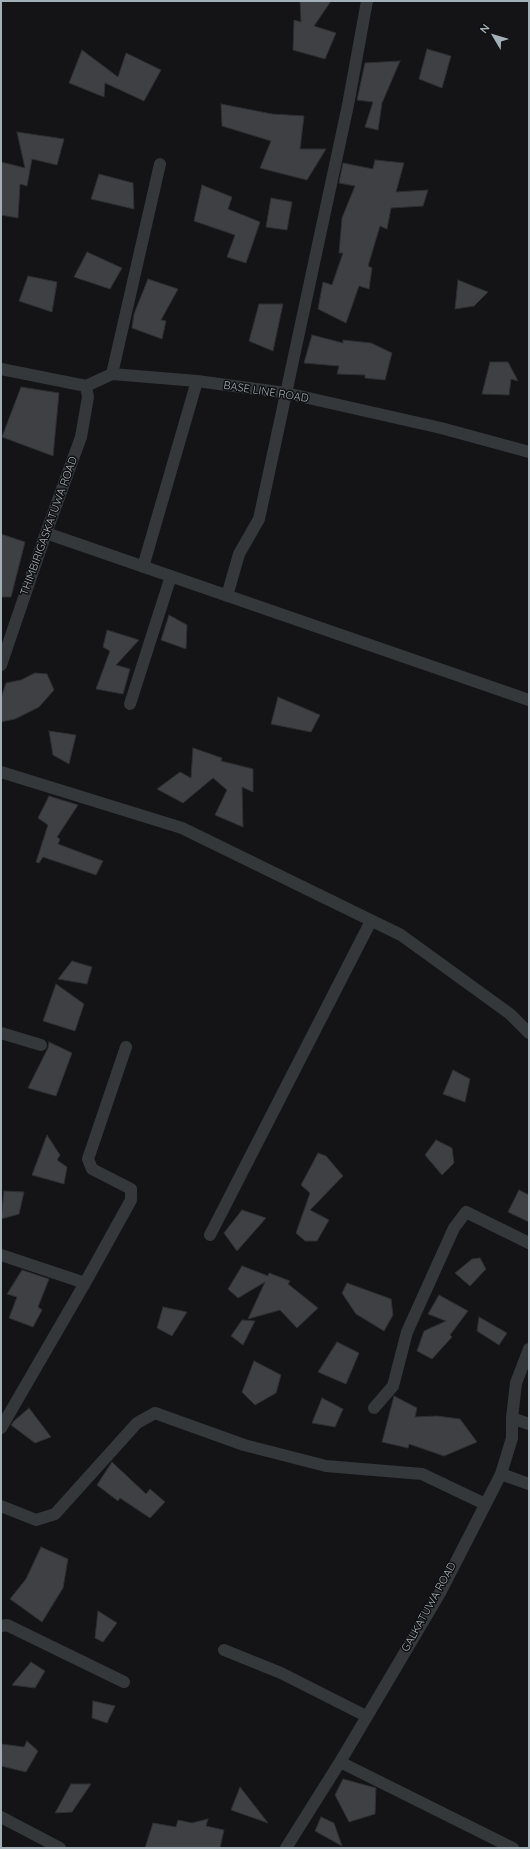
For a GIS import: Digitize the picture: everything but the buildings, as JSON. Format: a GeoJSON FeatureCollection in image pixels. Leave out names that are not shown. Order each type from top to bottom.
{"type":"FeatureCollection","features":[{"type":"Feature","properties":{"kind":"street"},"geometry":{"type":"LineString","coordinates":[[227,596],[239,554],[259,519],[348,105],[367,1]]}},
{"type":"Feature","properties":{"kind":"street"},"geometry":{"type":"LineString","coordinates":[[112,374],[160,164]]}},
{"type":"Feature","properties":{"kind":"street"},"geometry":{"type":"LineString","coordinates":[[1,369],[86,386]]}},
{"type":"Feature","properties":{"kind":"street","name":"BASE LINE ROAD"},"geometry":{"type":"LineString","coordinates":[[86,386],[112,374],[197,381],[286,393],[441,428],[529,452]]}},
{"type":"Feature","properties":{"kind":"street"},"geometry":{"type":"LineString","coordinates":[[143,566],[197,381]]}},
{"type":"Feature","properties":{"kind":"street","name":"THIMBIRIGASKATUWA ROAD"},"geometry":{"type":"LineString","coordinates":[[1,665],[46,533],[81,437],[88,397],[86,386]]}},
{"type":"Feature","properties":{"kind":"street"},"geometry":{"type":"LineString","coordinates":[[46,533],[529,700]]}},
{"type":"Feature","properties":{"kind":"street"},"geometry":{"type":"LineString","coordinates":[[130,704],[170,576]]}},
{"type":"Feature","properties":{"kind":"street"},"geometry":{"type":"LineString","coordinates":[[1,772],[182,828],[401,935],[510,1014],[529,1033]]}},
{"type":"Feature","properties":{"kind":"street"},"geometry":{"type":"LineString","coordinates":[[210,1235],[371,921]]}},
{"type":"Feature","properties":{"kind":"street"},"geometry":{"type":"LineString","coordinates":[[1,1033],[41,1045]]}},
{"type":"Feature","properties":{"kind":"street"},"geometry":{"type":"LineString","coordinates":[[1,1428],[131,1200],[131,1189],[92,1169],[88,1159],[126,1047]]}},
{"type":"Feature","properties":{"kind":"street"},"geometry":{"type":"LineString","coordinates":[[374,1408],[393,1386],[407,1332],[454,1228],[466,1212],[529,1243]]}},
{"type":"Feature","properties":{"kind":"street"},"geometry":{"type":"LineString","coordinates":[[1,1255],[85,1283]]}},
{"type":"Feature","properties":{"kind":"street","name":"GALKATUWA ROAD"},"geometry":{"type":"LineString","coordinates":[[286,1848],[340,1762],[440,1593],[484,1504],[501,1474],[512,1438],[512,1418],[516,1383],[529,1349]]}},
{"type":"Feature","properties":{"kind":"street"},"geometry":{"type":"LineString","coordinates":[[1,1506],[36,1520],[55,1514],[137,1423],[155,1413],[244,1445],[326,1466],[422,1474],[484,1504]]}},
{"type":"Feature","properties":{"kind":"street"},"geometry":{"type":"LineString","coordinates":[[512,1418],[529,1424]]}},
{"type":"Feature","properties":{"kind":"street"},"geometry":{"type":"LineString","coordinates":[[501,1474],[529,1484]]}},
{"type":"Feature","properties":{"kind":"street"},"geometry":{"type":"LineString","coordinates":[[1,1626],[7,1626],[124,1682]]}},
{"type":"Feature","properties":{"kind":"street"},"geometry":{"type":"LineString","coordinates":[[224,1650],[281,1673],[366,1716]]}},
{"type":"Feature","properties":{"kind":"street"},"geometry":{"type":"LineString","coordinates":[[340,1762],[513,1848]]}},
{"type":"Feature","properties":{"kind":"street"},"geometry":{"type":"LineString","coordinates":[[1,1817],[60,1848]]}}]}
